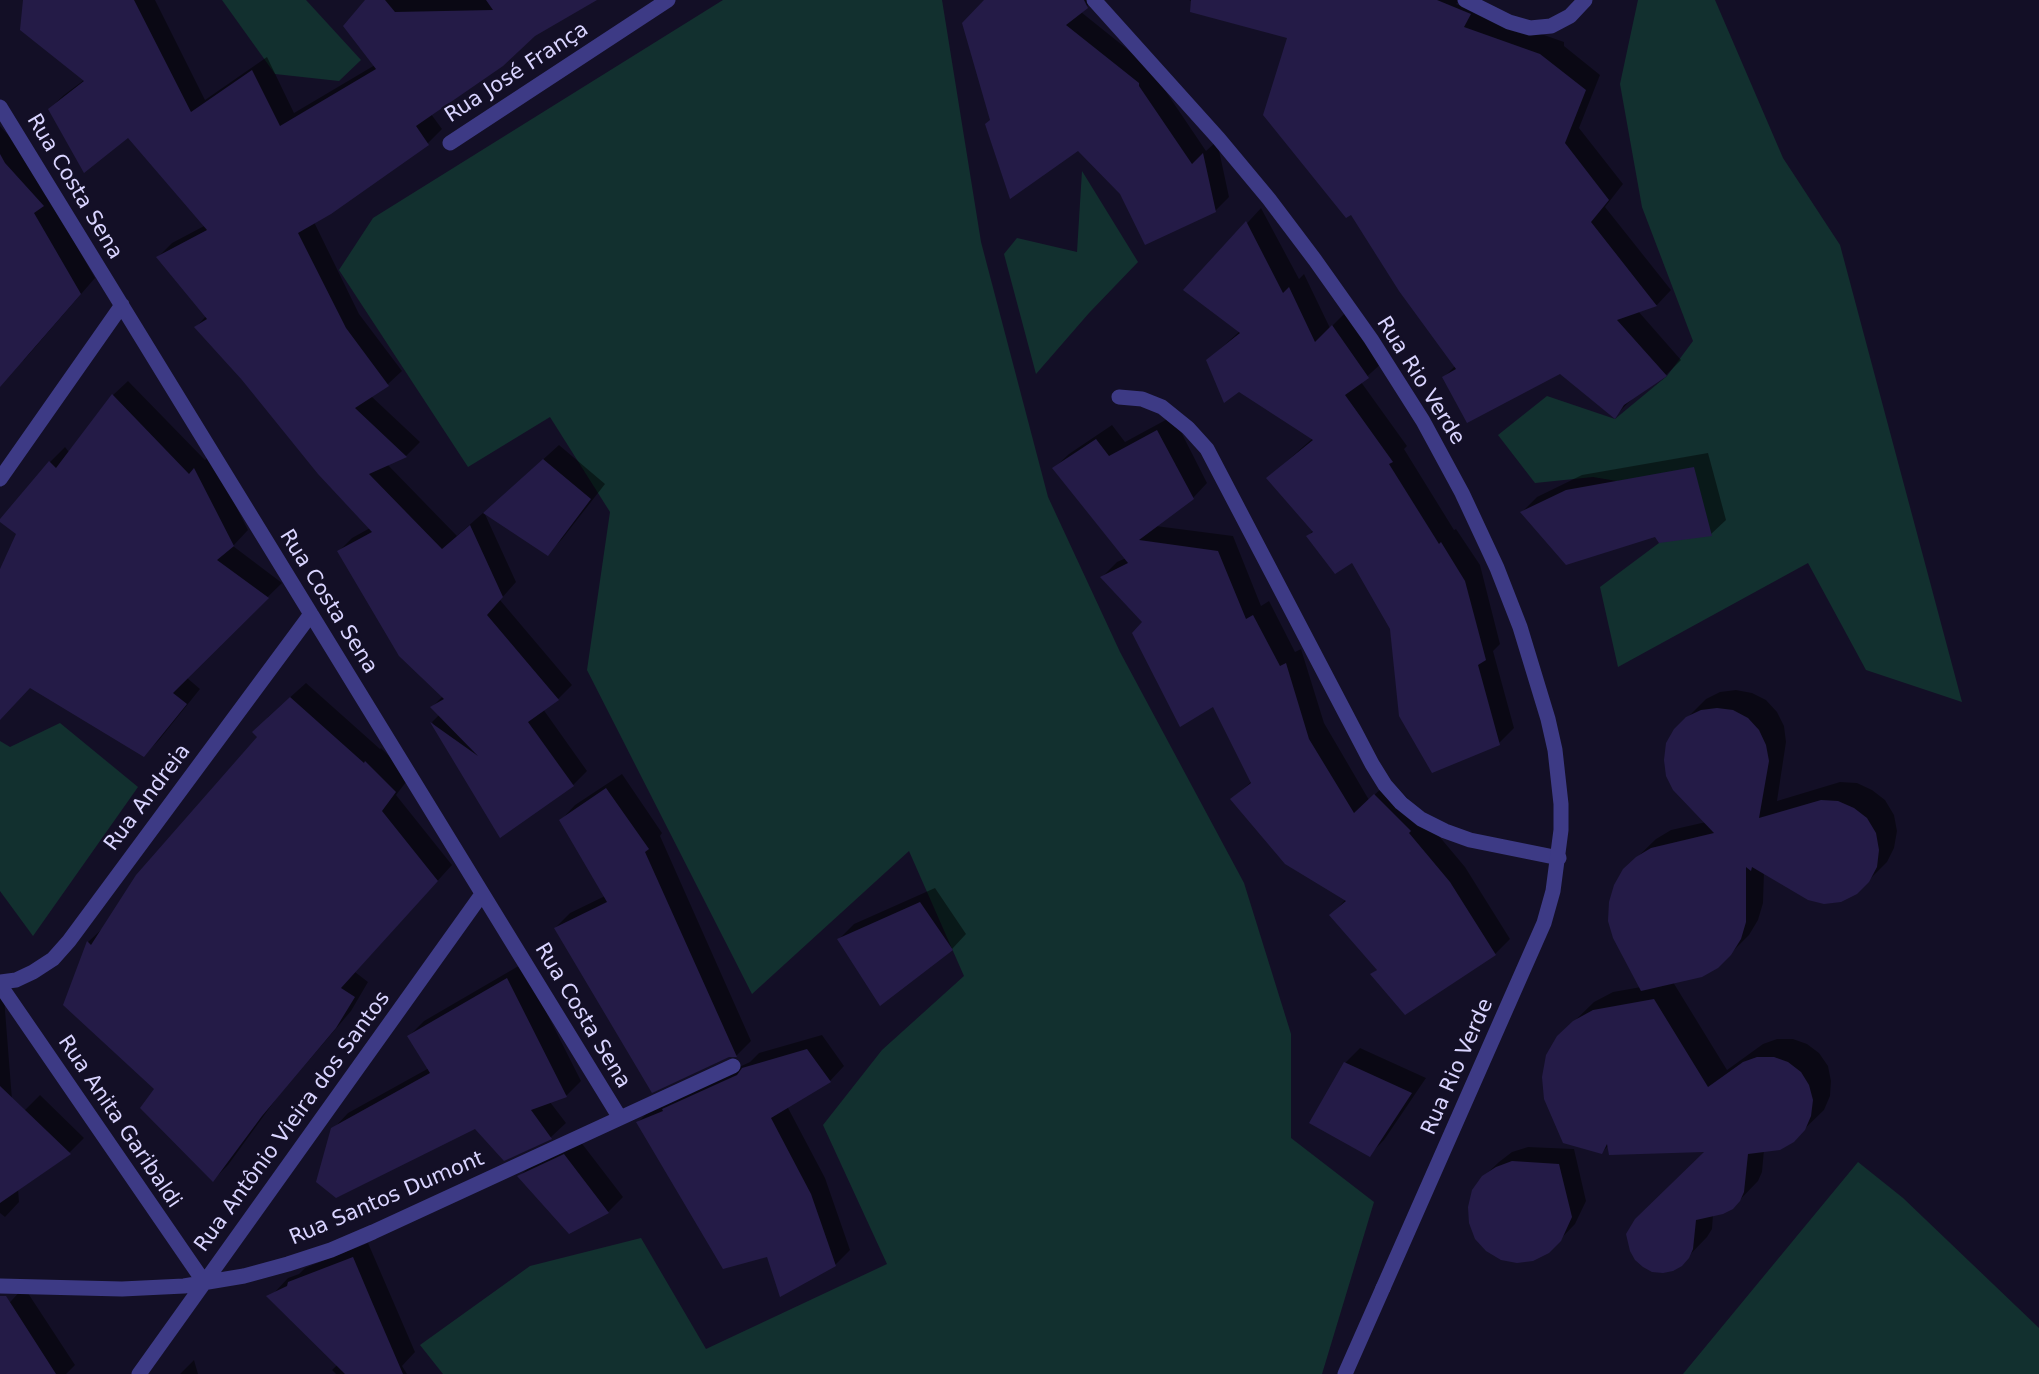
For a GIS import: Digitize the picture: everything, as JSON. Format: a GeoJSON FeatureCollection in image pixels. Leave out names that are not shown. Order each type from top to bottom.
{"type":"FeatureCollection","features":[{"type":"Feature","properties":{"kind":"street","name":"Rua José França"},"geometry":{"type":"LineString","coordinates":[[450,143],[668,0]]}},
{"type":"Feature","properties":{"kind":"street","name":"Rua Rio Verde"},"geometry":{"type":"LineString","coordinates":[[1094,0],[1219,139],[1275,207],[1371,339],[1434,441],[1462,493],[1497,568],[1520,627],[1540,688],[1556,761],[1561,804],[1559,858],[1544,923],[1345,1374]]}},
{"type":"Feature","properties":{"kind":"street"},"geometry":{"type":"LineString","coordinates":[[1465,0],[1509,22],[1530,27],[1551,26],[1570,16],[1585,0]]}},
{"type":"Feature","properties":{"kind":"street","name":"Rua Costa Sena"},"geometry":{"type":"LineString","coordinates":[[0,107],[620,1118]]}},
{"type":"Feature","properties":{"kind":"street"},"geometry":{"type":"LineString","coordinates":[[0,479],[122,305]]}},
{"type":"Feature","properties":{"kind":"street"},"geometry":{"type":"LineString","coordinates":[[1119,397],[1142,399],[1162,406],[1188,428],[1207,449],[1372,764],[1385,785],[1401,803],[1421,819],[1470,840],[1559,858]]}},
{"type":"Feature","properties":{"kind":"street","name":"Rua Andreia"},"geometry":{"type":"LineString","coordinates":[[0,983],[25,976],[53,959],[311,614]]}},
{"type":"Feature","properties":{"kind":"street","name":"Rua Antônio Vieira dos Santos"},"geometry":{"type":"LineString","coordinates":[[139,1374],[482,894]]}},
{"type":"Feature","properties":{"kind":"street","name":"Rua Anita Garibaldi"},"geometry":{"type":"LineString","coordinates":[[0,983],[204,1282]]}},
{"type":"Feature","properties":{"kind":"street","name":"Rua Santos Dumont"},"geometry":{"type":"LineString","coordinates":[[0,1286],[122,1289],[184,1286],[244,1276],[331,1250],[733,1066]]}},
{"type":"Feature","properties":{"kind":"green space"},"geometry":{"type":"Polygon","coordinates":[[[222,0],[306,0],[361,60],[339,81],[275,74],[222,0]]]}},
{"type":"Feature","properties":{"kind":"green space"},"geometry":{"type":"Polygon","coordinates":[[[723,0],[942,0],[981,242],[1048,497],[1120,652],[1244,883],[1291,1034],[1291,1138],[1374,1202],[1322,1374],[443,1374],[420,1345],[530,1266],[641,1238],[706,1349],[887,1264],[823,1125],[882,1050],[964,976],[909,851],[752,994],[587,670],[610,512],[550,417],[468,467],[339,270],[373,218],[723,0]]]}},
{"type":"Feature","properties":{"kind":"green space"},"geometry":{"type":"Polygon","coordinates":[[[1638,0],[1715,0],[1783,158],[1840,245],[1962,702],[1866,670],[1808,563],[1618,667],[1600,587],[1659,543],[1694,471],[1617,481],[1593,477],[1535,483],[1498,435],[1547,396],[1615,419],[1667,376],[1693,341],[1642,207],[1620,84],[1638,0]]]}},
{"type":"Feature","properties":{"kind":"green space"},"geometry":{"type":"Polygon","coordinates":[[[1082,171],[1138,262],[1089,313],[1036,374],[1004,254],[1017,238],[1077,252],[1082,171]]]}},
{"type":"Feature","properties":{"kind":"green space"},"geometry":{"type":"Polygon","coordinates":[[[60,723],[138,787],[33,936],[0,891],[0,741],[10,747],[60,723]]]}},
{"type":"Feature","properties":{"kind":"green space"},"geometry":{"type":"Polygon","coordinates":[[[1858,1162],[1903,1198],[2039,1328],[2039,1374],[1683,1374],[1858,1162]]]}},
{"type":"Feature","properties":{"kind":"building"},"geometry":{"type":"Polygon","coordinates":[[[23,0],[134,0],[191,112],[252,70],[280,126],[376,69],[343,26],[365,0],[385,0],[395,12],[493,10],[486,0],[597,0],[535,36],[503,66],[416,126],[429,145],[331,214],[298,233],[346,328],[389,386],[355,408],[407,457],[369,474],[442,549],[470,525],[503,597],[487,615],[559,700],[528,722],[574,786],[500,838],[430,722],[478,756],[430,707],[444,699],[399,656],[337,551],[372,532],[318,474],[242,380],[194,327],[207,319],[156,257],[207,230],[128,138],[84,173],[48,109],[84,81],[20,30],[23,0]]]}},
{"type":"Feature","properties":{"kind":"building"},"geometry":{"type":"Polygon","coordinates":[[[984,0],[1084,0],[1088,8],[1066,25],[1139,83],[1192,164],[1203,153],[1216,212],[1145,245],[1120,194],[1078,151],[1010,199],[985,124],[990,120],[962,23],[984,0]]]}},
{"type":"Feature","properties":{"kind":"building"},"geometry":{"type":"Polygon","coordinates":[[[1191,0],[1437,0],[1471,14],[1464,27],[1540,54],[1586,90],[1565,143],[1609,200],[1591,222],[1657,306],[1617,320],[1667,376],[1624,405],[1615,419],[1560,374],[1467,423],[1442,377],[1456,369],[1399,291],[1351,215],[1346,218],[1263,115],[1287,38],[1190,12],[1191,0]]]}},
{"type":"Feature","properties":{"kind":"building"},"geometry":{"type":"Polygon","coordinates":[[[0,154],[5,163],[44,206],[34,213],[81,294],[0,387],[0,154]]]}},
{"type":"Feature","properties":{"kind":"building"},"geometry":{"type":"Polygon","coordinates":[[[1246,221],[1283,293],[1289,287],[1315,342],[1332,325],[1369,378],[1345,395],[1393,462],[1389,464],[1465,581],[1486,660],[1478,665],[1500,745],[1432,773],[1399,716],[1390,629],[1352,563],[1335,574],[1306,536],[1313,532],[1266,478],[1313,440],[1239,392],[1224,403],[1206,360],[1240,333],[1183,290],[1246,221]]]}},
{"type":"Feature","properties":{"kind":"building"},"geometry":{"type":"Polygon","coordinates":[[[112,394],[189,474],[194,468],[234,546],[217,560],[269,598],[173,693],[187,704],[144,757],[30,688],[0,720],[0,569],[16,534],[0,522],[0,519],[49,461],[56,468],[112,394]]]}},
{"type":"Feature","properties":{"kind":"building"},"geometry":{"type":"Polygon","coordinates":[[[1157,430],[1194,499],[1139,540],[1218,551],[1246,619],[1253,615],[1280,666],[1286,663],[1309,739],[1354,813],[1374,794],[1411,831],[1409,833],[1450,882],[1496,955],[1405,1015],[1370,974],[1377,970],[1329,915],[1346,901],[1285,864],[1230,799],[1251,783],[1213,707],[1180,727],[1132,633],[1142,622],[1100,577],[1128,563],[1052,468],[1096,439],[1109,456],[1157,430]]]}},
{"type":"Feature","properties":{"kind":"building"},"geometry":{"type":"Polygon","coordinates":[[[543,459],[591,499],[548,556],[483,513],[543,459]]]}},
{"type":"Feature","properties":{"kind":"building"},"geometry":{"type":"Polygon","coordinates":[[[1694,467],[1712,536],[1659,543],[1655,537],[1566,565],[1520,512],[1566,490],[1694,467]]]}},
{"type":"Feature","properties":{"kind":"building"},"geometry":{"type":"Polygon","coordinates":[[[290,697],[364,763],[365,761],[396,792],[382,811],[438,881],[341,988],[355,997],[336,1028],[262,1116],[213,1182],[140,1108],[154,1089],[63,1005],[87,941],[91,945],[136,875],[257,737],[252,732],[290,697]]]}},
{"type":"Feature","properties":{"kind":"building"},"geometry":{"type":"Polygon","coordinates":[[[1717,708],[1733,710],[1748,718],[1759,730],[1766,745],[1769,761],[1759,818],[1821,800],[1838,801],[1854,808],[1867,818],[1876,833],[1879,850],[1877,867],[1869,882],[1857,894],[1841,902],[1824,904],[1808,900],[1752,867],[1751,871],[1746,867],[1746,922],[1741,939],[1731,955],[1718,968],[1702,977],[1641,991],[1613,938],[1608,921],[1609,902],[1614,885],[1623,869],[1636,857],[1651,848],[1714,833],[1673,790],[1666,776],[1664,760],[1666,743],[1674,729],[1686,717],[1701,710],[1717,708]]]}},
{"type":"Feature","properties":{"kind":"building"},"geometry":{"type":"Polygon","coordinates":[[[606,788],[649,849],[645,852],[737,1057],[729,1057],[652,1093],[554,928],[607,902],[559,820],[606,788]]]}},
{"type":"Feature","properties":{"kind":"building"},"geometry":{"type":"Polygon","coordinates":[[[920,902],[953,950],[880,1006],[837,939],[920,902]]]}},
{"type":"Feature","properties":{"kind":"building"},"geometry":{"type":"Polygon","coordinates":[[[507,978],[567,1097],[531,1110],[552,1139],[504,1161],[475,1129],[336,1198],[316,1182],[331,1128],[430,1073],[407,1036],[507,978]]]}},
{"type":"Feature","properties":{"kind":"building"},"geometry":{"type":"Polygon","coordinates":[[[1654,999],[1708,1087],[1743,1062],[1757,1057],[1774,1057],[1788,1062],[1801,1072],[1809,1085],[1813,1100],[1811,1116],[1805,1130],[1794,1142],[1780,1150],[1748,1154],[1744,1192],[1740,1201],[1733,1209],[1723,1214],[1696,1220],[1693,1249],[1689,1258],[1682,1266],[1663,1273],[1652,1272],[1635,1260],[1626,1234],[1635,1219],[1704,1152],[1609,1155],[1607,1144],[1602,1154],[1563,1143],[1544,1099],[1542,1077],[1546,1055],[1557,1036],[1573,1021],[1593,1010],[1654,999]]]}},
{"type":"Feature","properties":{"kind":"building"},"geometry":{"type":"Polygon","coordinates":[[[807,1049],[831,1082],[771,1118],[811,1194],[836,1266],[780,1297],[767,1257],[723,1269],[636,1122],[737,1075],[742,1068],[807,1049]]]}},
{"type":"Feature","properties":{"kind":"building"},"geometry":{"type":"Polygon","coordinates":[[[1344,1062],[1412,1093],[1370,1157],[1309,1123],[1344,1062]]]}},
{"type":"Feature","properties":{"kind":"building"},"geometry":{"type":"Polygon","coordinates":[[[0,1086],[71,1154],[0,1203],[0,1086]]]}},
{"type":"Feature","properties":{"kind":"building"},"geometry":{"type":"Polygon","coordinates":[[[564,1154],[609,1213],[569,1234],[517,1176],[564,1154]]]}},
{"type":"Feature","properties":{"kind":"building"},"geometry":{"type":"Polygon","coordinates":[[[1512,1161],[1559,1164],[1572,1217],[1561,1241],[1549,1253],[1533,1261],[1517,1263],[1501,1260],[1486,1251],[1475,1239],[1469,1223],[1468,1207],[1472,1190],[1482,1176],[1512,1161]]]}},
{"type":"Feature","properties":{"kind":"building"},"geometry":{"type":"Polygon","coordinates":[[[353,1257],[403,1374],[345,1374],[266,1296],[287,1286],[288,1282],[353,1257]]]}},
{"type":"Feature","properties":{"kind":"building"},"geometry":{"type":"Polygon","coordinates":[[[0,1296],[6,1296],[56,1374],[0,1374],[0,1296]]]}}]}
